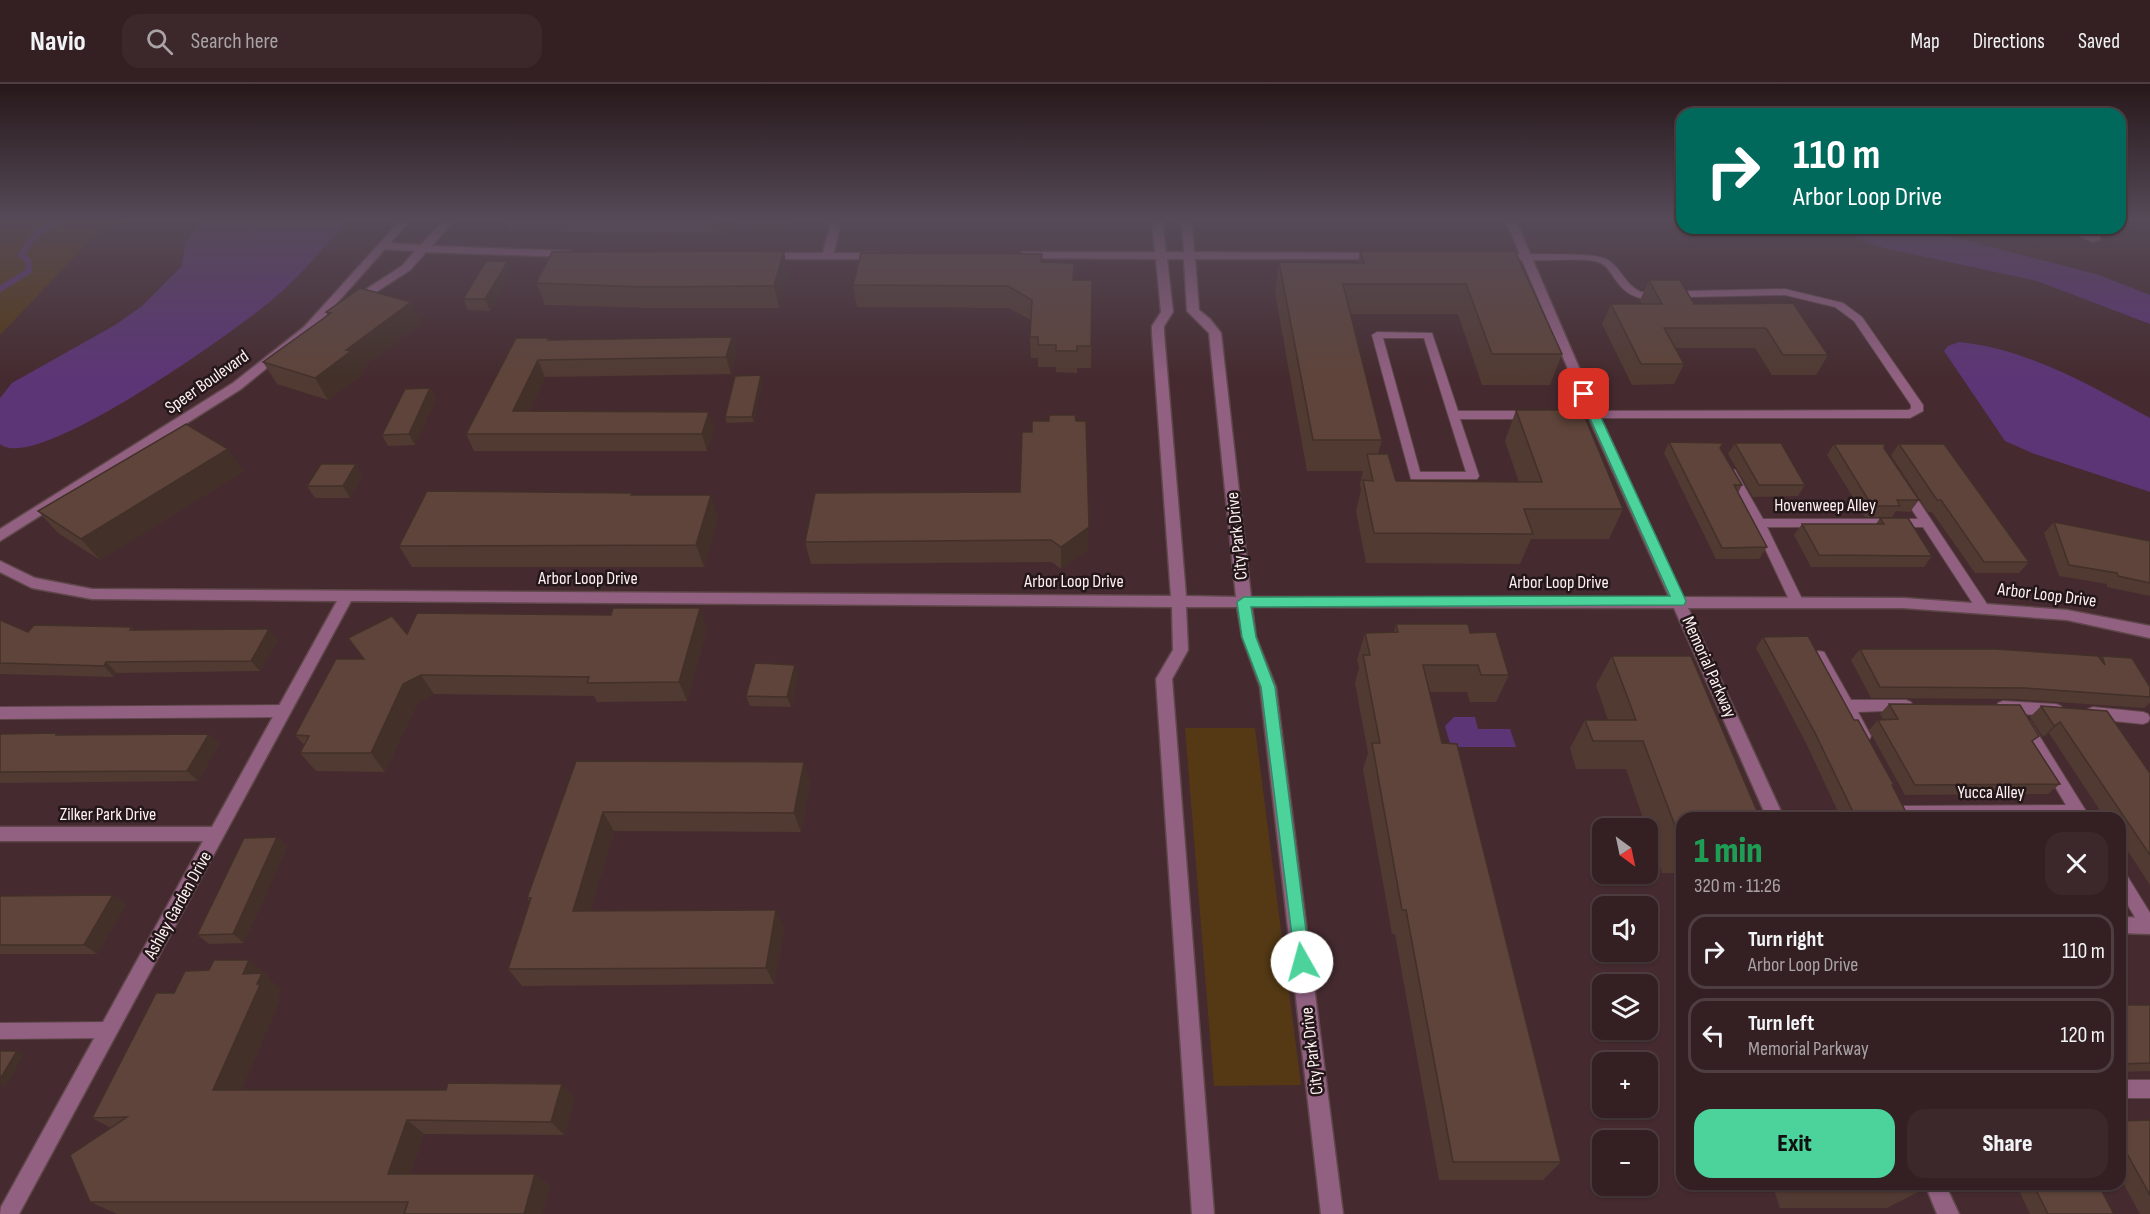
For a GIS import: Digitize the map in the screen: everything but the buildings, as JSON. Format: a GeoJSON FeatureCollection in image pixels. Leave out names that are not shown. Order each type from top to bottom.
{"type":"FeatureCollection","features":[{"type":"Feature","properties":{"kind":"street","name":"Speer Boulevard"},"geometry":{"type":"LineString","coordinates":[[0,536],[237,386],[308,329],[356,274]]}},
{"type":"Feature","properties":{"kind":"street"},"geometry":{"type":"LineString","coordinates":[[308,329],[397,274]]}},
{"type":"Feature","properties":{"kind":"street"},"geometry":{"type":"LineString","coordinates":[[1162,274],[1167,312],[1158,326],[1158,333],[1179,601],[1180,650],[1164,679],[1203,1214]]}},
{"type":"Feature","properties":{"kind":"street","name":"City Park Drive"},"geometry":{"type":"LineString","coordinates":[[1190,274],[1193,311],[1206,321],[1215,333],[1244,602],[1249,637],[1268,687],[1332,1214]]}},
{"type":"Feature","properties":{"kind":"street","name":"Memorial Parkway"},"geometry":{"type":"LineString","coordinates":[[1533,274],[1593,414],[1773,812]]}},
{"type":"Feature","properties":{"kind":"street","name":"Arbor Loop Drive"},"geometry":{"type":"LineString","coordinates":[[0,566],[32,583],[92,594],[1244,602],[1796,601],[1982,607],[2067,615],[2150,632]]}},
{"type":"Feature","properties":{"kind":"street","name":"Ashley Garden Drive"},"geometry":{"type":"LineString","coordinates":[[8,1214],[347,596]]}},
{"type":"Feature","properties":{"kind":"street","name":"Zilker Park Drive"},"geometry":{"type":"LineString","coordinates":[[0,834],[217,834]]}},
{"type":"Feature","properties":{"kind":"street"},"geometry":{"type":"LineString","coordinates":[[2126,925],[2149,926]]}},
{"type":"Feature","properties":{"kind":"street"},"geometry":{"type":"LineString","coordinates":[[1938,1190],[1948,1214]]}},
{"type":"Feature","properties":{"kind":"lane"},"geometry":{"type":"LineString","coordinates":[[1454,415],[1910,414],[1917,411],[1917,405],[1858,319],[1839,305],[1785,292],[1640,295],[1629,292],[1622,286],[1615,274]]}},
{"type":"Feature","properties":{"kind":"lane"},"geometry":{"type":"LineString","coordinates":[[1377,335],[1428,335],[1454,415],[1473,476],[1415,476],[1377,335]]}},
{"type":"Feature","properties":{"kind":"lane"},"geometry":{"type":"LineString","coordinates":[[1722,458],[1759,523],[1796,601]]}},
{"type":"Feature","properties":{"kind":"lane"},"geometry":{"type":"LineString","coordinates":[[1896,476],[1982,607]]}},
{"type":"Feature","properties":{"kind":"lane","name":"Hovenweep Alley"},"geometry":{"type":"LineString","coordinates":[[1759,523],[1927,523]]}},
{"type":"Feature","properties":{"kind":"lane"},"geometry":{"type":"LineString","coordinates":[[1812,645],[1870,747]]}},
{"type":"Feature","properties":{"kind":"lane"},"geometry":{"type":"LineString","coordinates":[[1848,706],[1919,706]]}},
{"type":"Feature","properties":{"kind":"lane"},"geometry":{"type":"LineString","coordinates":[[1990,706],[2014,706],[2143,718]]}},
{"type":"Feature","properties":{"kind":"lane"},"geometry":{"type":"LineString","coordinates":[[2014,706],[2079,812]]}},
{"type":"Feature","properties":{"kind":"lane"},"geometry":{"type":"LineString","coordinates":[[0,713],[284,711]]}},
{"type":"Feature","properties":{"kind":"lane","name":"Yucca Alley"},"geometry":{"type":"LineString","coordinates":[[1904,811],[1963,812]]}},
{"type":"Feature","properties":{"kind":"lane"},"geometry":{"type":"LineString","coordinates":[[2126,889],[2149,926]]}},
{"type":"Feature","properties":{"kind":"lane"},"geometry":{"type":"LineString","coordinates":[[0,1031],[109,1030]]}},
{"type":"Feature","properties":{"kind":"lane"},"geometry":{"type":"LineString","coordinates":[[2126,1089],[2150,1089]]}},
{"type":"Feature","properties":{"kind":"shaded area"},"geometry":{"type":"Polygon","coordinates":[[[0,274],[58,274],[0,335],[0,274]]]}},
{"type":"Feature","properties":{"kind":"shaded area"},"geometry":{"type":"Polygon","coordinates":[[[174,274],[300,274],[282,291],[220,339],[137,394],[93,419],[53,439],[20,448],[0,444],[0,398],[12,383],[115,325],[142,306],[174,274]]]}},
{"type":"Feature","properties":{"kind":"shaded area"},"geometry":{"type":"Polygon","coordinates":[[[2003,274],[2099,275],[2150,295],[2150,324],[2037,281],[2003,274]]]}},
{"type":"Feature","properties":{"kind":"shaded area"},"geometry":{"type":"Polygon","coordinates":[[[1959,342],[2010,352],[2034,360],[2081,381],[2150,418],[2150,492],[2032,453],[2005,441],[1944,351],[1948,346],[1959,342]]]}},
{"type":"Feature","properties":{"kind":"shaded area"},"geometry":{"type":"Polygon","coordinates":[[[1454,717],[1475,717],[1478,729],[1510,729],[1516,747],[1451,747],[1445,726],[1454,717]]]}},
{"type":"Feature","properties":{"kind":"shaded area"},"geometry":{"type":"Polygon","coordinates":[[[1185,728],[1255,728],[1301,1085],[1214,1086],[1185,728]]]}},
{"type":"Feature","properties":{"kind":"waterway"},"geometry":{"type":"LineString","coordinates":[[0,289],[25,274]]}},
{"type":"Feature","properties":{"kind":"route"},"geometry":{"type":"LineString","coordinates":[[1302,962],[1268,687],[1249,637],[1244,602],[1679,601],[1584,394]]}}]}
